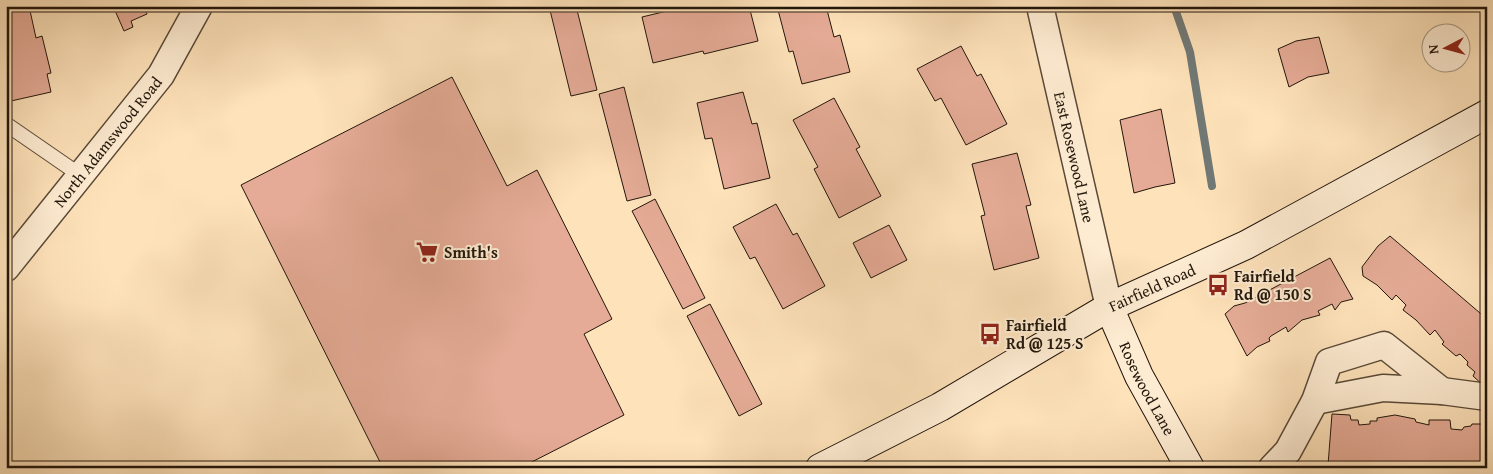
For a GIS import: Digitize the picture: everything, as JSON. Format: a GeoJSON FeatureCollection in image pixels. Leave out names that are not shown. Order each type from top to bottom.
{"type":"FeatureCollection","features":[{"type":"Feature","properties":{"kind":"street","name":"North Adamswood Road"},"geometry":{"type":"LineString","coordinates":[[6,268],[161,74],[199,6]]}},
{"type":"Feature","properties":{"kind":"street","name":"East Rosewood Lane"},"geometry":{"type":"LineString","coordinates":[[1040,6],[1109,307]]}},
{"type":"Feature","properties":{"kind":"street","name":"Fairfield Road"},"geometry":{"type":"LineString","coordinates":[[820,468],[940,407],[1109,307],[1246,245],[1487,114]]}},
{"type":"Feature","properties":{"kind":"street","name":"Rosewood Lane"},"geometry":{"type":"LineString","coordinates":[[1109,307],[1139,376],[1190,468]]}},
{"type":"Feature","properties":{"kind":"street"},"geometry":{"type":"LineString","coordinates":[[1272,468],[1288,452],[1315,401],[1329,362],[1384,345],[1442,391]]}},
{"type":"Feature","properties":{"kind":"street"},"geometry":{"type":"LineString","coordinates":[[1315,401],[1384,388],[1442,391],[1487,397]]}},
{"type":"Feature","properties":{"kind":"lane"},"geometry":{"type":"LineString","coordinates":[[6,124],[80,176]]}},
{"type":"Feature","properties":{"kind":"building"},"geometry":{"type":"Polygon","coordinates":[[[6,6],[29,6],[36,38],[42,36],[51,73],[47,74],[51,92],[11,101],[6,84],[6,6]]]}},
{"type":"Feature","properties":{"kind":"building"},"geometry":{"type":"Polygon","coordinates":[[[113,6],[144,6],[147,14],[131,21],[133,27],[124,31],[113,6]]]}},
{"type":"Feature","properties":{"kind":"building"},"geometry":{"type":"Polygon","coordinates":[[[549,6],[576,6],[597,90],[571,96],[549,6]]]}},
{"type":"Feature","properties":{"kind":"building"},"geometry":{"type":"Polygon","coordinates":[[[695,6],[695,9],[705,6],[749,6],[758,41],[704,54],[703,51],[653,63],[642,17],[695,6]]]}},
{"type":"Feature","properties":{"kind":"building"},"geometry":{"type":"Polygon","coordinates":[[[777,6],[826,6],[834,37],[840,35],[850,72],[802,84],[793,51],[789,52],[777,6]]]}},
{"type":"Feature","properties":{"kind":"building"},"geometry":{"type":"Polygon","coordinates":[[[1319,37],[1329,73],[1308,77],[1289,87],[1278,49],[1296,41],[1319,37]]]}},
{"type":"Feature","properties":{"kind":"building"},"geometry":{"type":"Polygon","coordinates":[[[961,46],[977,76],[981,74],[1007,124],[966,145],[941,98],[935,101],[917,69],[961,46]]]}},
{"type":"Feature","properties":{"kind":"building","name":"Smith's"},"geometry":{"type":"Polygon","coordinates":[[[452,77],[507,186],[537,170],[612,319],[584,334],[624,415],[520,468],[383,468],[241,185],[452,77]]]}},
{"type":"Feature","properties":{"kind":"building"},"geometry":{"type":"Polygon","coordinates":[[[624,87],[651,195],[627,201],[599,94],[624,87]]]}},
{"type":"Feature","properties":{"kind":"building"},"geometry":{"type":"Polygon","coordinates":[[[743,92],[752,124],[757,123],[770,178],[724,189],[712,138],[705,139],[697,103],[743,92]]]}},
{"type":"Feature","properties":{"kind":"building"},"geometry":{"type":"Polygon","coordinates":[[[834,98],[860,147],[856,149],[881,196],[839,218],[814,169],[818,167],[793,120],[834,98]]]}},
{"type":"Feature","properties":{"kind":"building"},"geometry":{"type":"Polygon","coordinates":[[[1161,109],[1175,183],[1134,193],[1120,120],[1161,109]]]}},
{"type":"Feature","properties":{"kind":"building"},"geometry":{"type":"Polygon","coordinates":[[[1017,153],[1031,205],[1026,206],[1039,258],[994,270],[981,216],[985,215],[972,164],[1017,153]]]}},
{"type":"Feature","properties":{"kind":"building"},"geometry":{"type":"Polygon","coordinates":[[[655,199],[705,298],[683,309],[632,211],[655,199]]]}},
{"type":"Feature","properties":{"kind":"building"},"geometry":{"type":"Polygon","coordinates":[[[776,204],[793,235],[797,233],[825,286],[783,309],[755,257],[750,259],[733,227],[776,204]]]}},
{"type":"Feature","properties":{"kind":"building"},"geometry":{"type":"Polygon","coordinates":[[[889,225],[907,260],[871,278],[853,243],[889,225]]]}},
{"type":"Feature","properties":{"kind":"building"},"geometry":{"type":"Polygon","coordinates":[[[1390,236],[1487,319],[1487,384],[1485,387],[1473,376],[1475,372],[1467,365],[1468,362],[1460,354],[1456,356],[1442,344],[1444,342],[1435,330],[1430,335],[1403,310],[1406,305],[1396,295],[1392,300],[1377,285],[1363,276],[1362,267],[1378,246],[1390,236]]]}},
{"type":"Feature","properties":{"kind":"building"},"geometry":{"type":"Polygon","coordinates":[[[1330,258],[1353,299],[1341,302],[1335,310],[1332,304],[1318,311],[1320,315],[1302,320],[1288,332],[1286,327],[1271,336],[1269,338],[1270,341],[1257,347],[1247,356],[1225,314],[1234,306],[1245,303],[1330,258]]]}},
{"type":"Feature","properties":{"kind":"building"},"geometry":{"type":"Polygon","coordinates":[[[710,304],[762,404],[739,416],[687,316],[710,304]]]}},
{"type":"Feature","properties":{"kind":"building"},"geometry":{"type":"Polygon","coordinates":[[[1332,414],[1350,415],[1351,420],[1358,420],[1359,425],[1370,424],[1370,421],[1377,421],[1377,418],[1395,415],[1415,419],[1416,422],[1429,425],[1429,420],[1450,420],[1451,429],[1462,430],[1464,427],[1471,426],[1472,424],[1487,424],[1487,468],[1382,468],[1328,465],[1332,414]]]}},
{"type":"Feature","properties":{"kind":"waterway"},"geometry":{"type":"LineString","coordinates":[[1174,6],[1190,52],[1212,186]]}},
{"type":"Feature","properties":{"kind":"place","name":"Smith's"},"geometry":{"type":"Point","coordinates":[427,252]}},
{"type":"Feature","properties":{"kind":"place","name":"Fairfield Rd @ 150 S"},"geometry":{"type":"Point","coordinates":[1218,285]}},
{"type":"Feature","properties":{"kind":"place","name":"Fairfield Rd @ 125 S"},"geometry":{"type":"Point","coordinates":[990,334]}}]}
